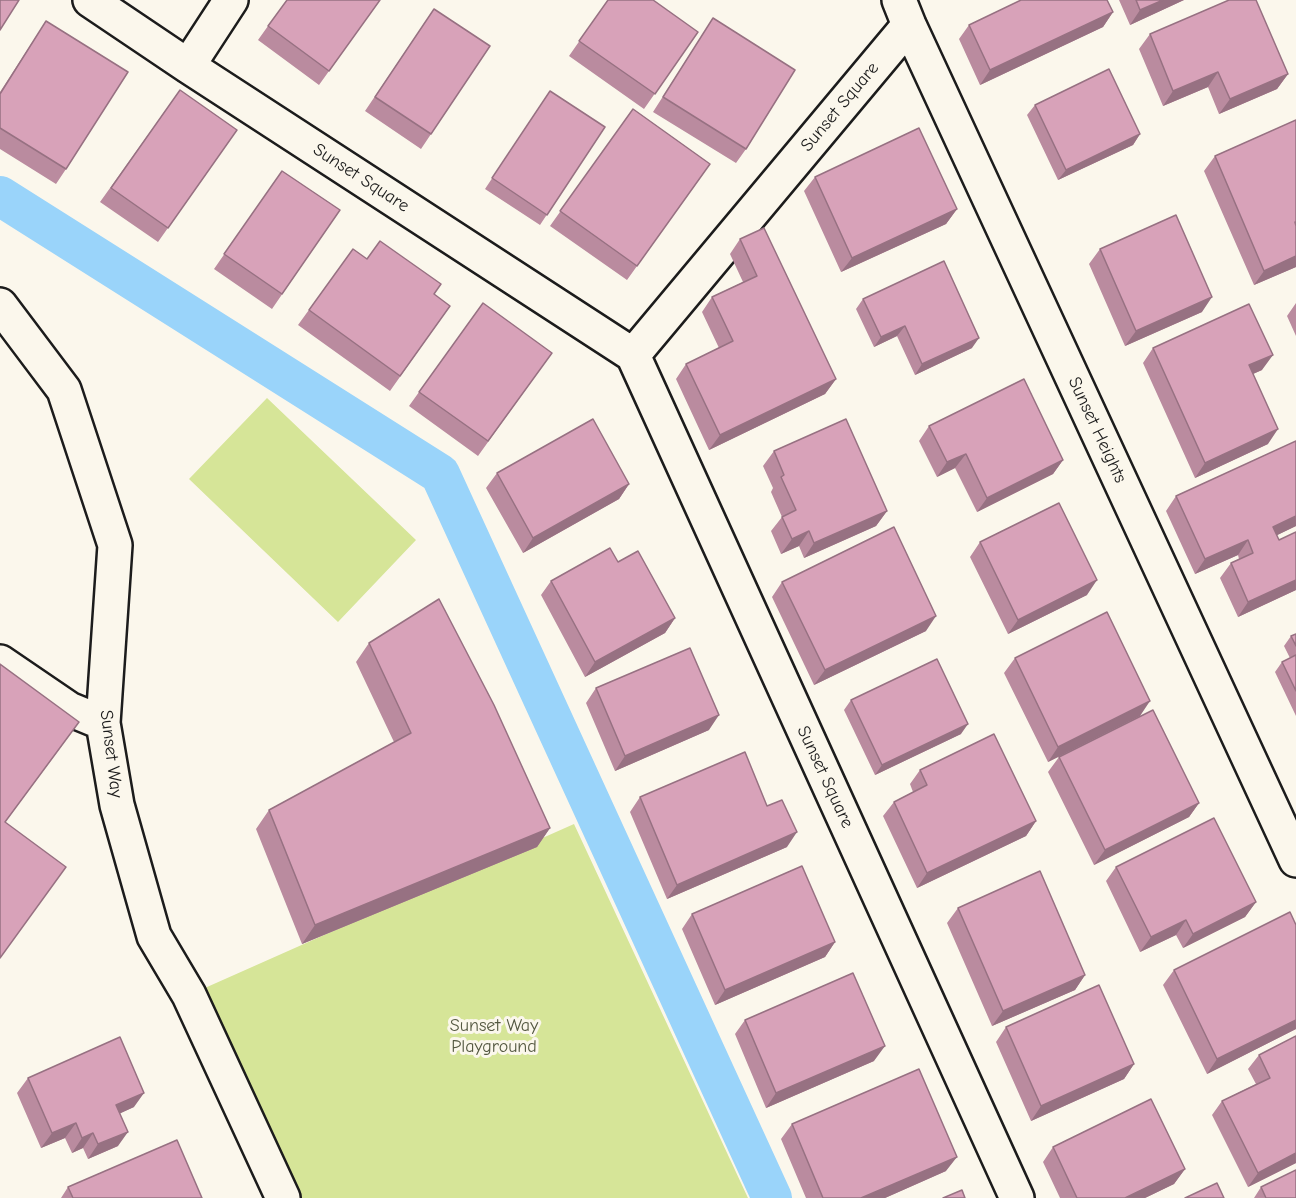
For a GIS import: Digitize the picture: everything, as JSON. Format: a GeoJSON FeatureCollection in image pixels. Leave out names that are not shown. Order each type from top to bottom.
{"type":"FeatureCollection","features":[{"type":"Feature","properties":{"kind":"street","name":"Sunset Square"},"geometry":{"type":"LineString","coordinates":[[90,0],[633,355],[1017,1198]]}},
{"type":"Feature","properties":{"kind":"street"},"geometry":{"type":"LineString","coordinates":[[188,66],[231,0]]}},
{"type":"Feature","properties":{"kind":"street","name":"Sunset Square"},"geometry":{"type":"LineString","coordinates":[[633,355],[904,13]]}},
{"type":"Feature","properties":{"kind":"street","name":"Sunset Heights"},"geometry":{"type":"LineString","coordinates":[[904,13],[1296,860]]}},
{"type":"Feature","properties":{"kind":"street","name":"Sunset Way"},"geometry":{"type":"LineString","coordinates":[[0,305],[64,390],[115,545],[103,723],[117,805],[154,936],[189,995],[283,1198]]}},
{"type":"Feature","properties":{"kind":"street"},"geometry":{"type":"LineString","coordinates":[[0,662],[69,709],[103,723]]}},
{"type":"Feature","properties":{"kind":"green space"},"geometry":{"type":"Polygon","coordinates":[[[267,398],[416,540],[338,622],[189,479],[267,398]]]}},
{"type":"Feature","properties":{"kind":"green space","name":"Sunset Way Playground"},"geometry":{"type":"Polygon","coordinates":[[[574,824],[748,1198],[283,1198],[189,995],[574,824]]]}},
{"type":"Feature","properties":{"kind":"building"},"geometry":{"type":"Polygon","coordinates":[[[0,0],[19,0],[0,30],[0,0]]]}},
{"type":"Feature","properties":{"kind":"building"},"geometry":{"type":"Polygon","coordinates":[[[287,0],[380,0],[329,71],[268,26],[287,0]]]}},
{"type":"Feature","properties":{"kind":"building"},"geometry":{"type":"Polygon","coordinates":[[[608,0],[653,0],[698,32],[655,94],[579,41],[608,0]]]}},
{"type":"Feature","properties":{"kind":"building"},"geometry":{"type":"Polygon","coordinates":[[[1021,0],[1107,0],[1113,12],[990,70],[969,25],[1021,0]]]}},
{"type":"Feature","properties":{"kind":"building"},"geometry":{"type":"Polygon","coordinates":[[[1136,0],[1163,0],[1140,10],[1136,0]]]}},
{"type":"Feature","properties":{"kind":"building"},"geometry":{"type":"Polygon","coordinates":[[[1229,0],[1256,0],[1288,74],[1230,99],[1218,72],[1173,91],[1150,34],[1229,0]]]}},
{"type":"Feature","properties":{"kind":"building"},"geometry":{"type":"Polygon","coordinates":[[[434,9],[490,46],[431,134],[375,97],[434,9]]]}},
{"type":"Feature","properties":{"kind":"building"},"geometry":{"type":"Polygon","coordinates":[[[713,18],[795,70],[746,149],[663,97],[713,18]]]}},
{"type":"Feature","properties":{"kind":"building"},"geometry":{"type":"Polygon","coordinates":[[[46,21],[128,72],[66,169],[0,128],[0,94],[46,21]]]}},
{"type":"Feature","properties":{"kind":"building"},"geometry":{"type":"Polygon","coordinates":[[[1109,69],[1140,134],[1066,170],[1035,105],[1109,69]]]}},
{"type":"Feature","properties":{"kind":"building"},"geometry":{"type":"Polygon","coordinates":[[[180,90],[237,130],[168,228],[111,188],[180,90]]]}},
{"type":"Feature","properties":{"kind":"building"},"geometry":{"type":"Polygon","coordinates":[[[550,91],[605,127],[547,215],[492,178],[550,91]]]}},
{"type":"Feature","properties":{"kind":"building"},"geometry":{"type":"Polygon","coordinates":[[[633,109],[710,164],[637,266],[560,211],[633,109]]]}},
{"type":"Feature","properties":{"kind":"building"},"geometry":{"type":"Polygon","coordinates":[[[1296,120],[1296,256],[1264,271],[1215,156],[1296,120]]]}},
{"type":"Feature","properties":{"kind":"building"},"geometry":{"type":"Polygon","coordinates":[[[919,128],[957,209],[852,258],[815,177],[919,128]]]}},
{"type":"Feature","properties":{"kind":"building"},"geometry":{"type":"Polygon","coordinates":[[[282,171],[340,210],[282,294],[224,254],[282,171]]]}},
{"type":"Feature","properties":{"kind":"building"},"geometry":{"type":"Polygon","coordinates":[[[1176,215],[1212,297],[1136,331],[1100,249],[1176,215]]]}},
{"type":"Feature","properties":{"kind":"building"},"geometry":{"type":"Polygon","coordinates":[[[764,228],[836,379],[720,435],[686,364],[733,341],[712,297],[757,276],[740,239],[764,228]]]}},
{"type":"Feature","properties":{"kind":"building"},"geometry":{"type":"Polygon","coordinates":[[[380,241],[441,284],[434,294],[450,306],[400,376],[309,310],[353,249],[367,259],[380,241]]]}},
{"type":"Feature","properties":{"kind":"building"},"geometry":{"type":"Polygon","coordinates":[[[944,261],[979,338],[922,364],[905,326],[881,337],[863,299],[944,261]]]}},
{"type":"Feature","properties":{"kind":"building"},"geometry":{"type":"Polygon","coordinates":[[[483,303],[552,353],[488,441],[419,392],[483,303]]]}},
{"type":"Feature","properties":{"kind":"building"},"geometry":{"type":"Polygon","coordinates":[[[1249,304],[1273,355],[1249,365],[1278,429],[1205,463],[1153,348],[1249,304]]]}},
{"type":"Feature","properties":{"kind":"building"},"geometry":{"type":"Polygon","coordinates":[[[1024,379],[1063,460],[987,498],[966,454],[947,462],[929,426],[1024,379]]]}},
{"type":"Feature","properties":{"kind":"building"},"geometry":{"type":"Polygon","coordinates":[[[593,419],[629,484],[533,538],[497,473],[593,419]]]}},
{"type":"Feature","properties":{"kind":"building"},"geometry":{"type":"Polygon","coordinates":[[[846,419],[887,511],[814,543],[809,531],[792,539],[782,517],[796,510],[781,477],[784,475],[774,451],[846,419]]]}},
{"type":"Feature","properties":{"kind":"building"},"geometry":{"type":"Polygon","coordinates":[[[1296,441],[1296,516],[1273,527],[1279,540],[1296,532],[1296,580],[1248,602],[1231,563],[1253,553],[1248,540],[1205,559],[1176,496],[1296,441]]]}},
{"type":"Feature","properties":{"kind":"building"},"geometry":{"type":"Polygon","coordinates":[[[1059,503],[1097,580],[1018,620],[980,542],[1059,503]]]}},
{"type":"Feature","properties":{"kind":"building"},"geometry":{"type":"Polygon","coordinates":[[[894,527],[936,616],[825,670],[782,582],[894,527]]]}},
{"type":"Feature","properties":{"kind":"building"},"geometry":{"type":"Polygon","coordinates":[[[610,548],[618,562],[638,551],[675,618],[595,662],[551,581],[610,548]]]}},
{"type":"Feature","properties":{"kind":"building"},"geometry":{"type":"Polygon","coordinates":[[[439,599],[494,705],[550,828],[315,925],[269,810],[411,733],[369,643],[439,599]]]}},
{"type":"Feature","properties":{"kind":"building"},"geometry":{"type":"Polygon","coordinates":[[[1107,612],[1150,701],[1058,747],[1015,658],[1107,612]]]}},
{"type":"Feature","properties":{"kind":"building"},"geometry":{"type":"Polygon","coordinates":[[[1296,634],[1296,646],[1291,636],[1296,634]]]}},
{"type":"Feature","properties":{"kind":"building"},"geometry":{"type":"Polygon","coordinates":[[[690,648],[719,715],[625,756],[596,688],[690,648]]]}},
{"type":"Feature","properties":{"kind":"building"},"geometry":{"type":"Polygon","coordinates":[[[1296,655],[1296,691],[1282,662],[1296,655]]]}},
{"type":"Feature","properties":{"kind":"building"},"geometry":{"type":"Polygon","coordinates":[[[937,659],[968,724],[882,765],[851,700],[937,659]]]}},
{"type":"Feature","properties":{"kind":"building"},"geometry":{"type":"Polygon","coordinates":[[[0,664],[79,722],[5,822],[66,867],[0,958],[0,664]]]}},
{"type":"Feature","properties":{"kind":"building"},"geometry":{"type":"Polygon","coordinates":[[[1153,710],[1199,803],[1105,850],[1059,757],[1153,710]]]}},
{"type":"Feature","properties":{"kind":"building"},"geometry":{"type":"Polygon","coordinates":[[[994,734],[1036,821],[927,873],[894,802],[927,785],[920,770],[994,734]]]}},
{"type":"Feature","properties":{"kind":"building"},"geometry":{"type":"Polygon","coordinates":[[[745,752],[767,806],[782,800],[797,832],[677,885],[640,797],[745,752]]]}},
{"type":"Feature","properties":{"kind":"building"},"geometry":{"type":"Polygon","coordinates":[[[1214,818],[1256,902],[1193,934],[1186,920],[1151,937],[1116,867],[1214,818]]]}},
{"type":"Feature","properties":{"kind":"building"},"geometry":{"type":"Polygon","coordinates":[[[802,866],[835,942],[725,990],[692,914],[802,866]]]}},
{"type":"Feature","properties":{"kind":"building"},"geometry":{"type":"Polygon","coordinates":[[[1040,871],[1085,975],[1003,1011],[958,908],[1040,871]]]}},
{"type":"Feature","properties":{"kind":"building"},"geometry":{"type":"Polygon","coordinates":[[[1290,912],[1296,925],[1296,1020],[1217,1059],[1174,970],[1290,912]]]}},
{"type":"Feature","properties":{"kind":"building"},"geometry":{"type":"Polygon","coordinates":[[[853,973],[885,1046],[776,1093],[745,1020],[853,973]]]}},
{"type":"Feature","properties":{"kind":"building"},"geometry":{"type":"Polygon","coordinates":[[[1099,985],[1134,1064],[1041,1106],[1006,1027],[1099,985]]]}},
{"type":"Feature","properties":{"kind":"building"},"geometry":{"type":"Polygon","coordinates":[[[1296,1036],[1296,1153],[1258,1173],[1222,1101],[1270,1078],[1259,1055],[1296,1036]]]}},
{"type":"Feature","properties":{"kind":"building"},"geometry":{"type":"Polygon","coordinates":[[[120,1037],[144,1093],[116,1105],[128,1132],[98,1144],[93,1133],[82,1138],[76,1123],[52,1133],[28,1078],[120,1037]]]}},
{"type":"Feature","properties":{"kind":"building"},"geometry":{"type":"Polygon","coordinates":[[[919,1069],[957,1157],[861,1198],[823,1198],[792,1124],[919,1069]]]}},
{"type":"Feature","properties":{"kind":"building"},"geometry":{"type":"Polygon","coordinates":[[[1151,1099],[1185,1169],[1125,1198],[1077,1198],[1053,1147],[1151,1099]]]}},
{"type":"Feature","properties":{"kind":"building"},"geometry":{"type":"Polygon","coordinates":[[[177,1140],[202,1198],[73,1198],[68,1187],[177,1140]]]}},
{"type":"Feature","properties":{"kind":"building"},"geometry":{"type":"Polygon","coordinates":[[[1296,1170],[1296,1198],[1266,1198],[1261,1187],[1296,1170]]]}},
{"type":"Feature","properties":{"kind":"building"},"geometry":{"type":"Polygon","coordinates":[[[1217,1183],[1224,1198],[1185,1198],[1217,1183]]]}},
{"type":"Feature","properties":{"kind":"building"},"geometry":{"type":"Polygon","coordinates":[[[962,1190],[965,1198],[943,1198],[962,1190]]]}},
{"type":"Feature","properties":{"kind":"waterway"},"geometry":{"type":"LineString","coordinates":[[0,196],[440,474],[772,1198]]}}]}
